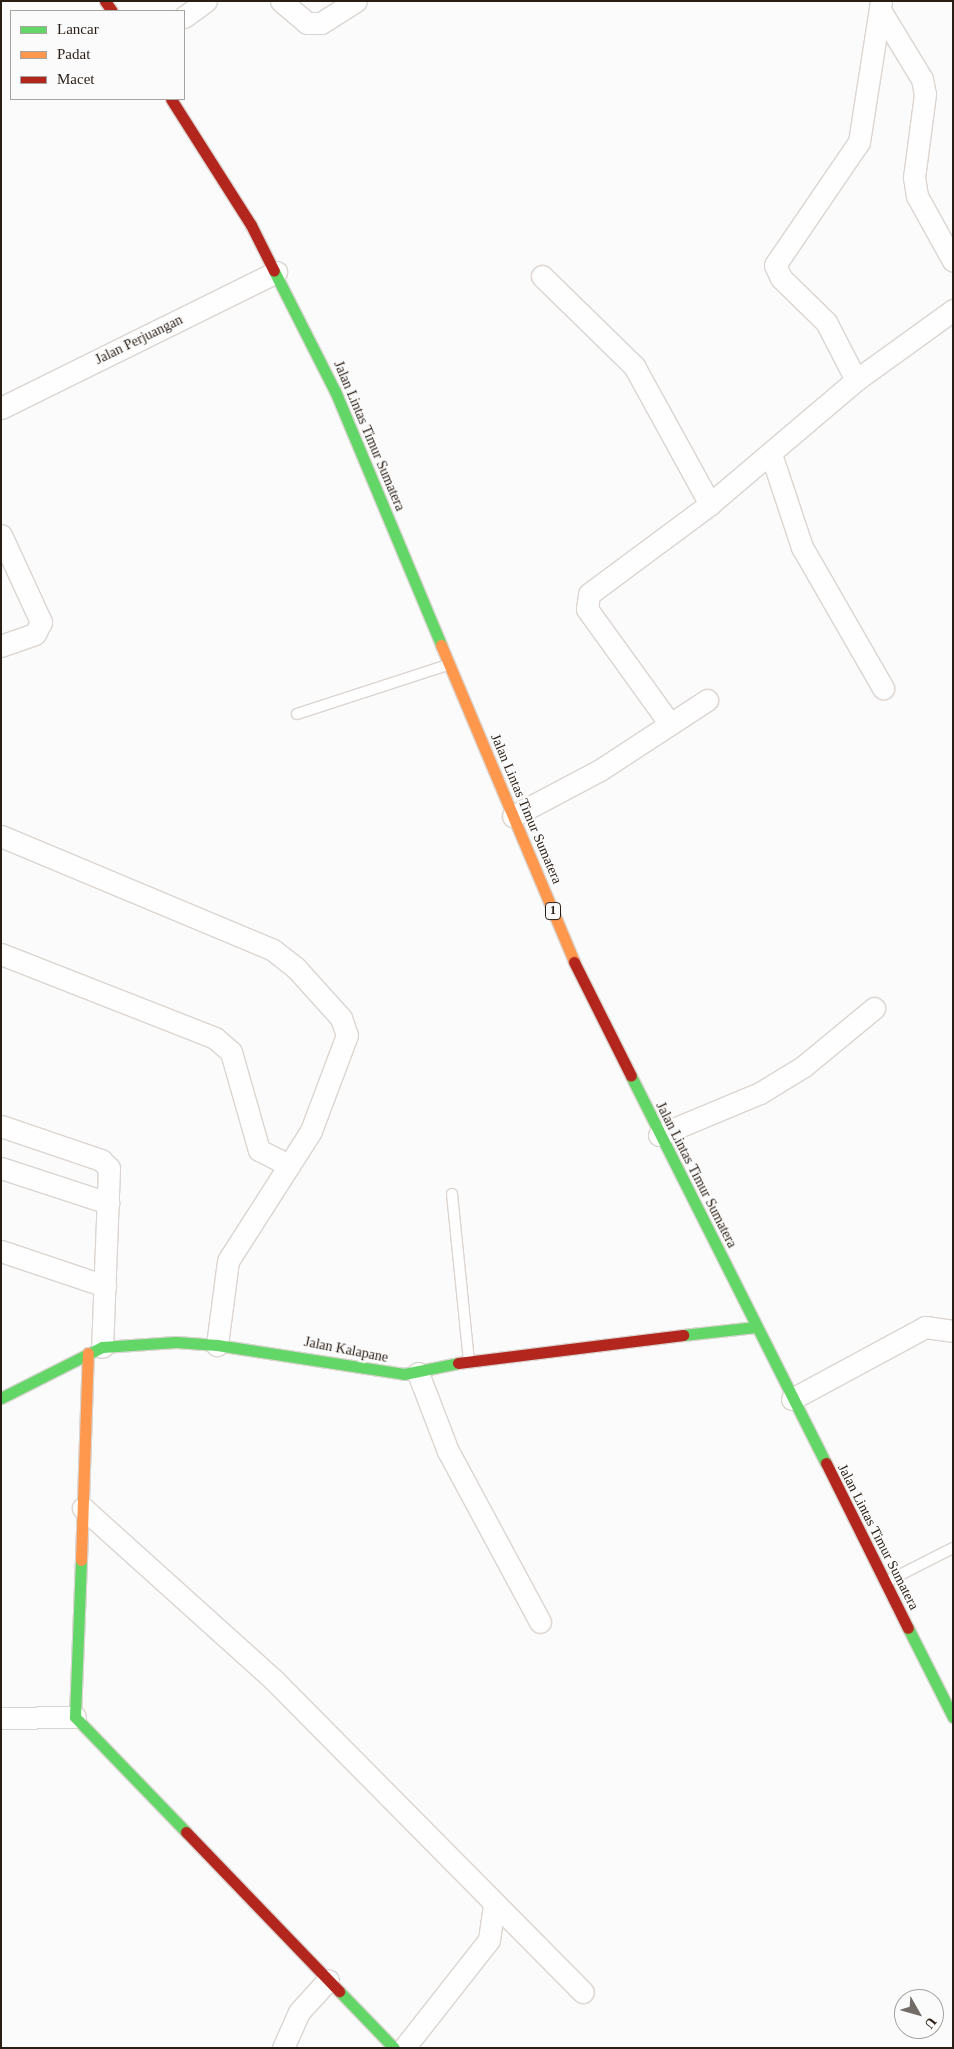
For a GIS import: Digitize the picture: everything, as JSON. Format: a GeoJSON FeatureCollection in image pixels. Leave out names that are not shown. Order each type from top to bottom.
{"type":"FeatureCollection","features":[{"type":"Feature","properties":{"kind":"main road","name":"Jalan Lintas Timur Sumatera"},"geometry":{"type":"LineString","coordinates":[[172,100],[276,272],[335,391],[575,964],[659,1135],[953,1717]]}},
{"type":"Feature","properties":{"kind":"main road","name":"Jalan Kalapane"},"geometry":{"type":"LineString","coordinates":[[1,1398],[95,1350],[176,1342],[217,1345],[376,1373],[418,1373],[469,1362],[756,1326]]}},
{"type":"Feature","properties":{"kind":"main road"},"geometry":{"type":"LineString","coordinates":[[95,1350],[83,1508],[75,1716],[394,2048]]}},
{"type":"Feature","properties":{"kind":"street"},"geometry":{"type":"LineString","coordinates":[[185,16],[206,1]]}},
{"type":"Feature","properties":{"kind":"street"},"geometry":{"type":"LineString","coordinates":[[281,1],[307,23],[321,23],[356,1]]}},
{"type":"Feature","properties":{"kind":"street"},"geometry":{"type":"LineString","coordinates":[[881,5],[922,79],[925,94],[914,177],[917,196],[953,261]]}},
{"type":"Feature","properties":{"kind":"street"},"geometry":{"type":"LineString","coordinates":[[856,380],[826,322],[781,278],[775,264],[859,142],[881,5]]}},
{"type":"Feature","properties":{"kind":"street","name":"Jalan Perjuangan"},"geometry":{"type":"LineString","coordinates":[[1,408],[276,272]]}},
{"type":"Feature","properties":{"kind":"street"},"geometry":{"type":"LineString","coordinates":[[542,276],[634,366],[710,504]]}},
{"type":"Feature","properties":{"kind":"street"},"geometry":{"type":"LineString","coordinates":[[670,724],[587,609],[589,594],[710,504],[856,380],[953,310]]}},
{"type":"Feature","properties":{"kind":"street"},"geometry":{"type":"LineString","coordinates":[[770,454],[802,547],[883,688]]}},
{"type":"Feature","properties":{"kind":"street"},"geometry":{"type":"LineString","coordinates":[[1,535],[41,622],[35,634],[1,646]]}},
{"type":"Feature","properties":{"kind":"street"},"geometry":{"type":"LineString","coordinates":[[513,816],[600,770],[707,700]]}},
{"type":"Feature","properties":{"kind":"street"},"geometry":{"type":"LineString","coordinates":[[1,836],[273,950],[296,968],[341,1018],[347,1035],[336,1072],[311,1131],[228,1261],[217,1345]]}},
{"type":"Feature","properties":{"kind":"street"},"geometry":{"type":"LineString","coordinates":[[1,954],[215,1038],[231,1052],[259,1150],[290,1165]]}},
{"type":"Feature","properties":{"kind":"street"},"geometry":{"type":"LineString","coordinates":[[659,1135],[760,1093],[804,1066],[874,1008]]}},
{"type":"Feature","properties":{"kind":"street"},"geometry":{"type":"LineString","coordinates":[[1,1126],[101,1160],[109,1168],[105,1286],[95,1350]]}},
{"type":"Feature","properties":{"kind":"street"},"geometry":{"type":"LineString","coordinates":[[1,1168],[108,1203]]}},
{"type":"Feature","properties":{"kind":"street"},"geometry":{"type":"LineString","coordinates":[[1,1251],[105,1286]]}},
{"type":"Feature","properties":{"kind":"street"},"geometry":{"type":"LineString","coordinates":[[792,1399],[926,1327],[953,1331]]}},
{"type":"Feature","properties":{"kind":"street"},"geometry":{"type":"LineString","coordinates":[[418,1373],[448,1451],[540,1622]]}},
{"type":"Feature","properties":{"kind":"street"},"geometry":{"type":"LineString","coordinates":[[83,1508],[274,1680],[583,1992]]}},
{"type":"Feature","properties":{"kind":"street"},"geometry":{"type":"LineString","coordinates":[[1,1718],[75,1716]]}},
{"type":"Feature","properties":{"kind":"street"},"geometry":{"type":"LineString","coordinates":[[404,2048],[489,1940],[494,1904]]}},
{"type":"Feature","properties":{"kind":"street"},"geometry":{"type":"LineString","coordinates":[[283,2048],[300,2012],[328,1980]]}},
{"type":"Feature","properties":{"kind":"lane"},"geometry":{"type":"LineString","coordinates":[[297,714],[450,665]]}},
{"type":"Feature","properties":{"kind":"lane"},"geometry":{"type":"LineString","coordinates":[[452,1194],[469,1362]]}},
{"type":"Feature","properties":{"kind":"lane"},"geometry":{"type":"LineString","coordinates":[[885,1583],[953,1548]]}},
{"type":"Feature","properties":{"kind":"traffic: fast"},"geometry":{"type":"LineString","coordinates":[[274,271],[335,391],[441,645]]}},
{"type":"Feature","properties":{"kind":"traffic: fast"},"geometry":{"type":"LineString","coordinates":[[631,1076],[826,1463]]}},
{"type":"Feature","properties":{"kind":"traffic: fast"},"geometry":{"type":"LineString","coordinates":[[683,1335],[756,1327]]}},
{"type":"Feature","properties":{"kind":"traffic: fast"},"geometry":{"type":"LineString","coordinates":[[1,1398],[102,1347],[176,1342],[217,1345],[404,1374],[458,1363]]}},
{"type":"Feature","properties":{"kind":"traffic: fast"},"geometry":{"type":"LineString","coordinates":[[81,1560],[75,1717],[186,1832]]}},
{"type":"Feature","properties":{"kind":"traffic: fast"},"geometry":{"type":"LineString","coordinates":[[908,1628],[953,1717]]}},
{"type":"Feature","properties":{"kind":"traffic: fast"},"geometry":{"type":"LineString","coordinates":[[339,1991],[394,2048]]}},
{"type":"Feature","properties":{"kind":"traffic: slow"},"geometry":{"type":"LineString","coordinates":[[441,645],[574,962]]}},
{"type":"Feature","properties":{"kind":"traffic: slow"},"geometry":{"type":"LineString","coordinates":[[81,1560],[88,1353]]}},
{"type":"Feature","properties":{"kind":"traffic: jam"},"geometry":{"type":"LineString","coordinates":[[105,1],[111,10]]}},
{"type":"Feature","properties":{"kind":"traffic: jam"},"geometry":{"type":"LineString","coordinates":[[172,100],[251,225],[274,271]]}},
{"type":"Feature","properties":{"kind":"traffic: jam"},"geometry":{"type":"LineString","coordinates":[[574,962],[631,1076]]}},
{"type":"Feature","properties":{"kind":"traffic: jam"},"geometry":{"type":"LineString","coordinates":[[458,1363],[683,1335]]}},
{"type":"Feature","properties":{"kind":"traffic: jam"},"geometry":{"type":"LineString","coordinates":[[826,1463],[908,1628]]}},
{"type":"Feature","properties":{"kind":"traffic: jam"},"geometry":{"type":"LineString","coordinates":[[186,1832],[339,1991]]}}]}
